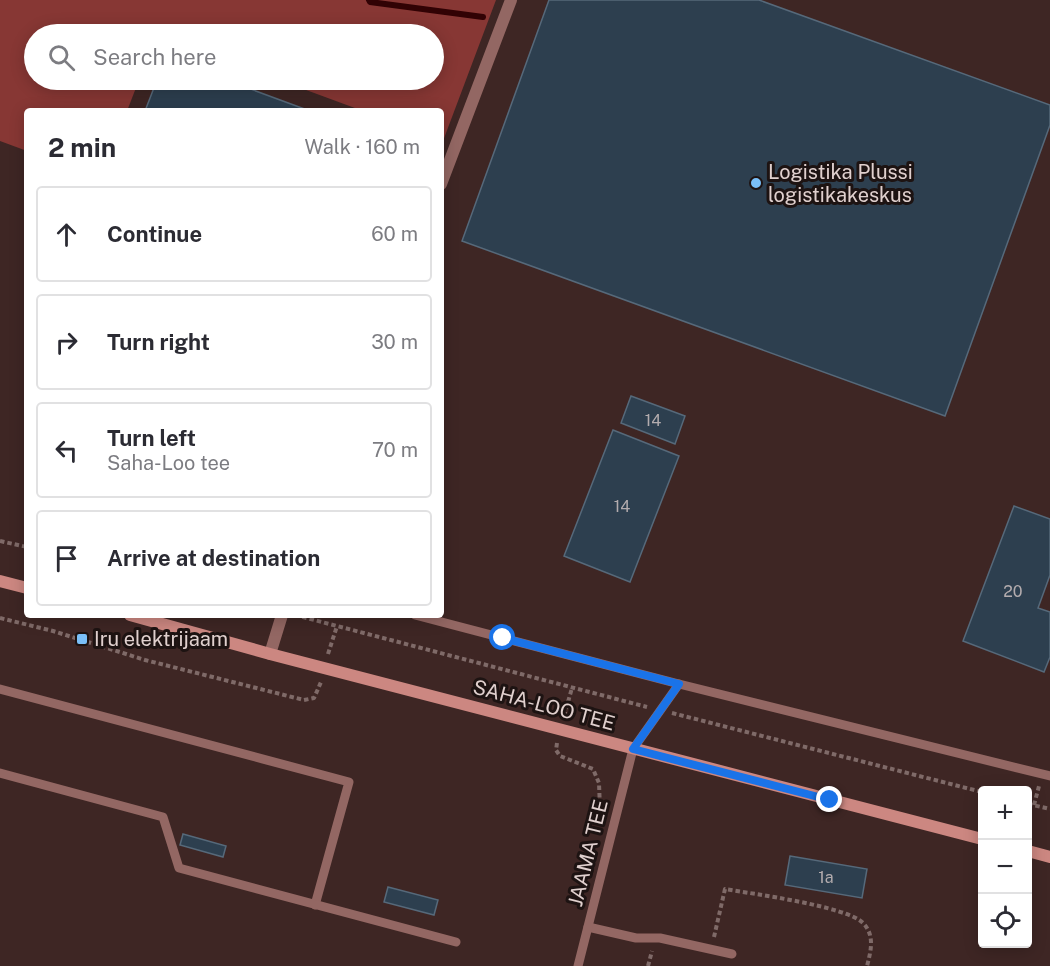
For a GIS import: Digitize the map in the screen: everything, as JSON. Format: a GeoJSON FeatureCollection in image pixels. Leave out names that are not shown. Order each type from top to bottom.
{"type":"FeatureCollection","features":[{"type":"Feature","properties":{"kind":"main road"},"geometry":{"type":"LineString","coordinates":[[0,581],[24,587]]}},
{"type":"Feature","properties":{"kind":"main road","name":"SAHA-LOO TEE"},"geometry":{"type":"LineString","coordinates":[[141,618],[270,654],[978,838]]}},
{"type":"Feature","properties":{"kind":"main road"},"geometry":{"type":"LineString","coordinates":[[1032,852],[1050,857]]}},
{"type":"Feature","properties":{"kind":"street"},"geometry":{"type":"LineString","coordinates":[[444,176],[511,0]]}},
{"type":"Feature","properties":{"kind":"street"},"geometry":{"type":"LineString","coordinates":[[270,654],[281,618]]}},
{"type":"Feature","properties":{"kind":"lane"},"geometry":{"type":"LineString","coordinates":[[426,618],[679,684],[1050,776]]}},
{"type":"Feature","properties":{"kind":"lane","name":"JAAMA TEE"},"geometry":{"type":"LineString","coordinates":[[578,966],[633,749],[679,684]]}},
{"type":"Feature","properties":{"kind":"lane"},"geometry":{"type":"LineString","coordinates":[[0,689],[350,782],[315,905]]}},
{"type":"Feature","properties":{"kind":"lane"},"geometry":{"type":"LineString","coordinates":[[0,773],[163,817],[179,868],[456,942]]}},
{"type":"Feature","properties":{"kind":"lane"},"geometry":{"type":"LineString","coordinates":[[588,927],[636,938],[660,938],[732,954]]}},
{"type":"Feature","properties":{"kind":"path"},"geometry":{"type":"LineString","coordinates":[[0,541],[24,547]]}},
{"type":"Feature","properties":{"kind":"path"},"geometry":{"type":"LineString","coordinates":[[0,618],[82,639],[145,660],[304,700],[314,698],[337,626]]}},
{"type":"Feature","properties":{"kind":"path"},"geometry":{"type":"LineString","coordinates":[[306,618],[978,791]]}},
{"type":"Feature","properties":{"kind":"path"},"geometry":{"type":"LineString","coordinates":[[572,687],[556,750],[567,760],[593,769],[599,783],[600,809],[615,818]]}},
{"type":"Feature","properties":{"kind":"path"},"geometry":{"type":"LineString","coordinates":[[1032,805],[1050,810]]}},
{"type":"Feature","properties":{"kind":"path"},"geometry":{"type":"LineString","coordinates":[[711,950],[725,889],[836,910],[862,922],[871,937],[872,946],[867,966]]}},
{"type":"Feature","properties":{"kind":"shaded area"},"geometry":{"type":"Polygon","coordinates":[[[0,0],[496,0],[444,138],[444,108],[355,108],[306,90],[444,90],[444,24],[24,24],[24,90],[135,90],[128,108],[24,108],[24,150],[0,141],[0,0]]]}},
{"type":"Feature","properties":{"kind":"building","name":"Logistika Plussi logistikakeskus"},"geometry":{"type":"Polygon","coordinates":[[[549,0],[759,0],[1050,105],[1050,125],[945,416],[462,241],[549,0]]]}},
{"type":"Feature","properties":{"kind":"building"},"geometry":{"type":"Polygon","coordinates":[[[153,90],[253,90],[302,108],[146,108],[153,90]]]}},
{"type":"Feature","properties":{"kind":"building"},"geometry":{"type":"Polygon","coordinates":[[[631,396],[685,416],[675,444],[621,423],[631,396]]]}},
{"type":"Feature","properties":{"kind":"building"},"geometry":{"type":"Polygon","coordinates":[[[613,430],[679,456],[630,582],[564,556],[613,430]]]}},
{"type":"Feature","properties":{"kind":"building"},"geometry":{"type":"Polygon","coordinates":[[[1014,506],[1050,519],[1050,575],[1038,608],[1050,612],[1050,657],[1044,672],[963,641],[1014,506]]]}},
{"type":"Feature","properties":{"kind":"building"},"geometry":{"type":"Polygon","coordinates":[[[183,834],[226,846],[223,857],[180,845],[183,834]]]}},
{"type":"Feature","properties":{"kind":"building"},"geometry":{"type":"Polygon","coordinates":[[[790,856],[867,869],[862,898],[785,885],[790,856]]]}},
{"type":"Feature","properties":{"kind":"building"},"geometry":{"type":"Polygon","coordinates":[[[388,887],[438,900],[434,915],[384,902],[388,887]]]}},
{"type":"Feature","properties":{"kind":"waterway"},"geometry":{"type":"LineString","coordinates":[[369,0],[370,2],[483,17]]}},
{"type":"Feature","properties":{"kind":"place","name":"Logistika Plussi logistikakeskus"},"geometry":{"type":"Point","coordinates":[756,183]}},
{"type":"Feature","properties":{"kind":"place","name":"Iru elektrijaam"},"geometry":{"type":"Point","coordinates":[82,639]}},
{"type":"Feature","properties":{"kind":"route"},"geometry":{"type":"LineString","coordinates":[[503,638],[679,684],[633,749],[830,800]]}}]}
